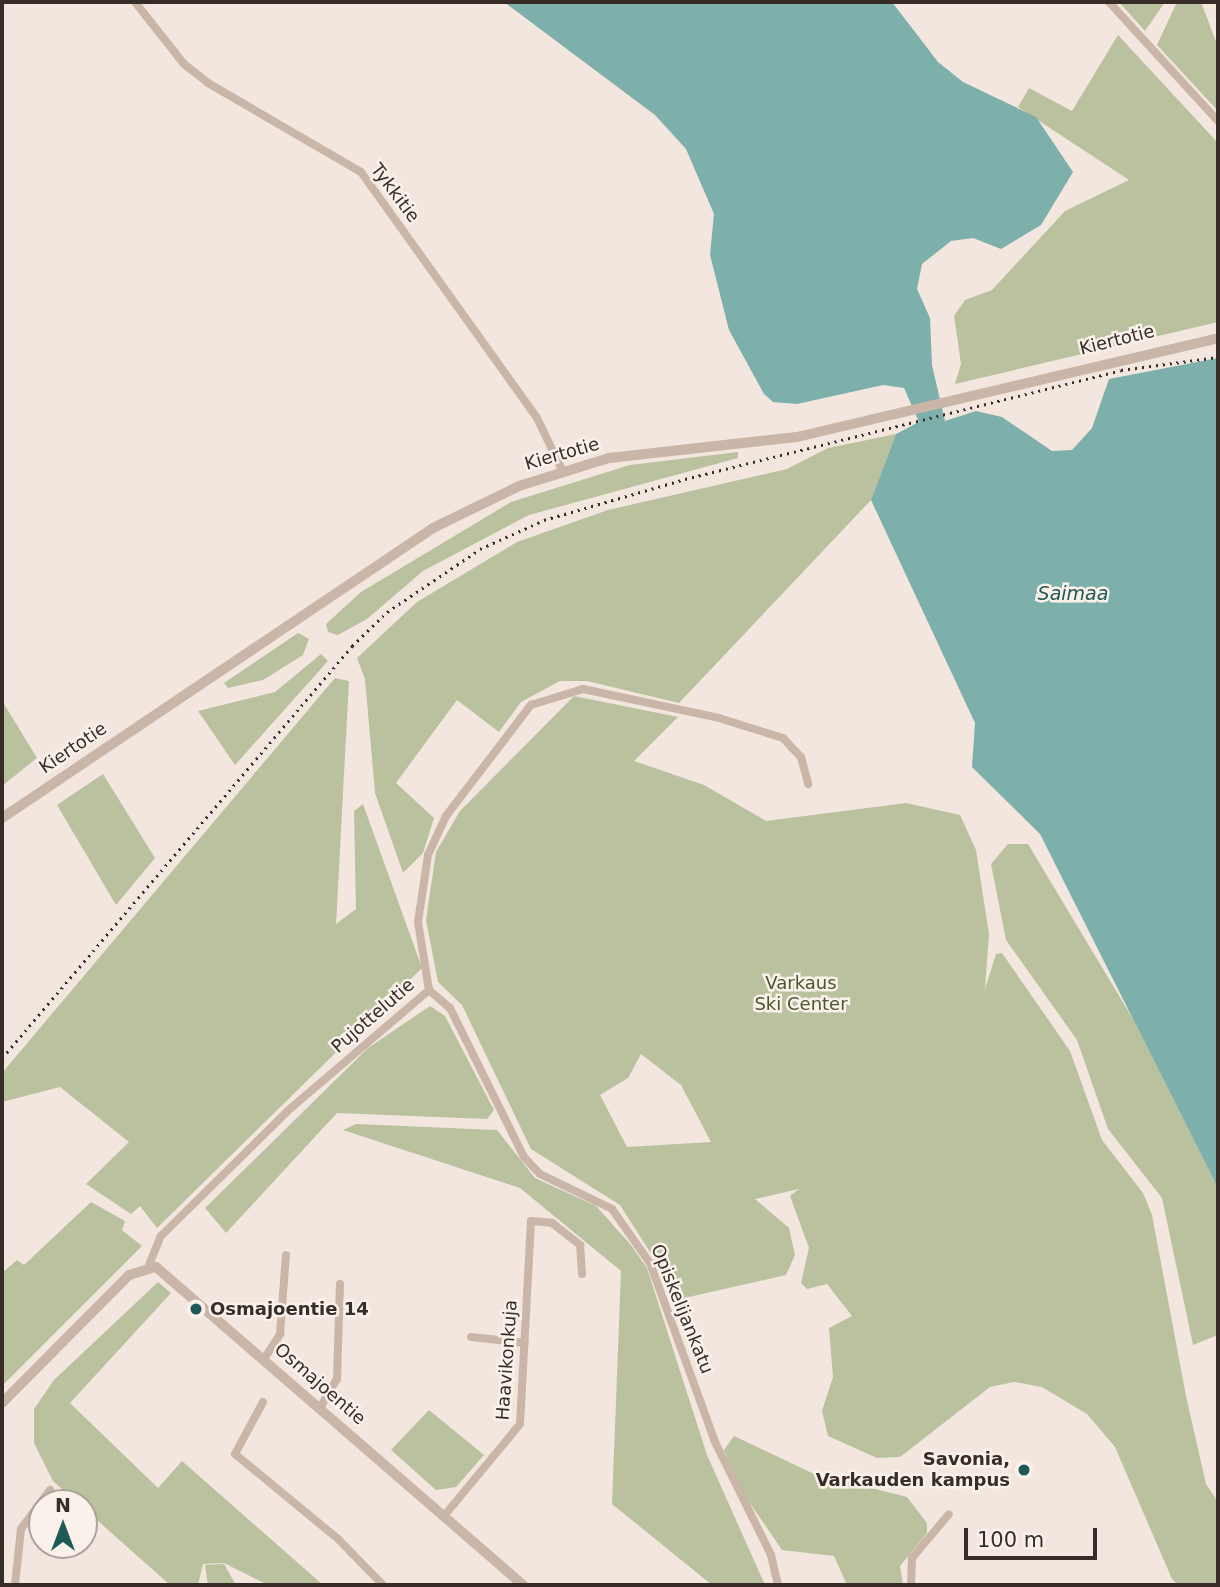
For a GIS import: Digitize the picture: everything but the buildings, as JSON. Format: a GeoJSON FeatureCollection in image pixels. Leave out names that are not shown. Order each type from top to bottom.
{"type":"FeatureCollection","features":[{"type":"Feature","properties":{"kind":"street","name":"Tykkitie"},"geometry":{"type":"LineString","coordinates":[[135,2],[184,64],[208,82],[361,172],[537,418],[562,470]]}},
{"type":"Feature","properties":{"kind":"street"},"geometry":{"type":"LineString","coordinates":[[1109,2],[1218,121]]}},
{"type":"Feature","properties":{"kind":"street","name":"Kiertotie"},"geometry":{"type":"LineString","coordinates":[[2,818],[433,528],[562,470],[655,451],[797,437],[1218,338]]}},
{"type":"Feature","properties":{"kind":"street","name":"Pujottelutie"},"geometry":{"type":"LineString","coordinates":[[149,1265],[161,1236],[291,1108],[429,990],[418,922],[428,855],[446,817],[531,705],[583,689],[719,718],[783,738],[801,757],[808,784]]}},
{"type":"Feature","properties":{"kind":"street","name":"Opiskelijankatu"},"geometry":{"type":"LineString","coordinates":[[429,990],[450,1008],[524,1157],[540,1174],[612,1209],[650,1263],[716,1442],[771,1555],[778,1585]]}},
{"type":"Feature","properties":{"kind":"street","name":"Haavikonkuja"},"geometry":{"type":"LineString","coordinates":[[444,1516],[517,1432],[531,1220],[552,1223],[580,1245],[582,1274]]}},
{"type":"Feature","properties":{"kind":"street"},"geometry":{"type":"LineString","coordinates":[[264,1359],[280,1334],[286,1255]]}},
{"type":"Feature","properties":{"kind":"street"},"geometry":{"type":"LineString","coordinates":[[2,1404],[129,1275],[149,1265]]}},
{"type":"Feature","properties":{"kind":"street","name":"Osmajoentie"},"geometry":{"type":"LineString","coordinates":[[149,1265],[264,1359],[523,1585]]}},
{"type":"Feature","properties":{"kind":"street"},"geometry":{"type":"LineString","coordinates":[[320,1408],[337,1379],[340,1284]]}},
{"type":"Feature","properties":{"kind":"street"},"geometry":{"type":"LineString","coordinates":[[471,1337],[524,1343]]}},
{"type":"Feature","properties":{"kind":"street"},"geometry":{"type":"LineString","coordinates":[[263,1402],[235,1454],[338,1539],[378,1585]]}},
{"type":"Feature","properties":{"kind":"street"},"geometry":{"type":"LineString","coordinates":[[911,1585],[912,1558],[948,1514]]}},
{"type":"Feature","properties":{"kind":"street"},"geometry":{"type":"LineString","coordinates":[[15,1585],[21,1529],[28,1520]]}},
{"type":"Feature","properties":{"kind":"green space"},"geometry":{"type":"Polygon","coordinates":[[[1119,2],[1165,2],[1145,31],[1119,2]]]}},
{"type":"Feature","properties":{"kind":"green space"},"geometry":{"type":"Polygon","coordinates":[[[1177,2],[1201,2],[1218,47],[1218,111],[1157,45],[1177,2]]]}},
{"type":"Feature","properties":{"kind":"green space"},"geometry":{"type":"Polygon","coordinates":[[[1118,35],[1218,143],[1218,322],[955,384],[961,364],[954,316],[965,300],[992,290],[1065,211],[1129,180],[1018,107],[1029,88],[1072,111],[1118,35]]]}},
{"type":"Feature","properties":{"kind":"green space"},"geometry":{"type":"Polygon","coordinates":[[[896,434],[871,500],[679,703],[587,681],[560,681],[521,702],[499,732],[457,700],[396,783],[434,818],[423,853],[403,873],[375,793],[365,679],[357,658],[417,602],[517,542],[608,510],[787,469],[828,448],[896,434]]]}},
{"type":"Feature","properties":{"kind":"green space"},"geometry":{"type":"Polygon","coordinates":[[[738,452],[738,458],[529,515],[423,571],[367,619],[338,635],[328,632],[326,624],[361,592],[511,502],[630,465],[738,452]]]}},
{"type":"Feature","properties":{"kind":"green space"},"geometry":{"type":"Polygon","coordinates":[[[298,633],[309,639],[303,655],[263,680],[228,688],[224,683],[298,633]]]}},
{"type":"Feature","properties":{"kind":"green space"},"geometry":{"type":"Polygon","coordinates":[[[321,654],[328,661],[235,765],[198,711],[275,692],[321,654]]]}},
{"type":"Feature","properties":{"kind":"green space"},"geometry":{"type":"Polygon","coordinates":[[[335,678],[349,681],[336,924],[356,909],[354,811],[363,804],[422,968],[157,1228],[140,1206],[131,1214],[86,1184],[129,1142],[60,1087],[2,1102],[2,1073],[335,678]]]}},
{"type":"Feature","properties":{"kind":"green space","name":"Varkaus Ski Center"},"geometry":{"type":"Polygon","coordinates":[[[574,696],[678,717],[634,761],[704,785],[766,821],[906,803],[960,815],[976,850],[989,934],[985,989],[996,954],[1002,953],[1070,1051],[1102,1140],[1143,1193],[1152,1215],[1186,1396],[1206,1484],[1218,1502],[1218,1585],[1178,1585],[1172,1579],[1115,1447],[1087,1414],[1042,1387],[1014,1382],[990,1387],[900,1457],[877,1458],[828,1436],[822,1411],[833,1377],[829,1328],[852,1316],[827,1284],[807,1289],[801,1283],[809,1248],[790,1196],[799,1189],[755,1199],[789,1228],[795,1255],[786,1275],[680,1299],[620,1205],[531,1149],[462,1005],[438,982],[426,920],[436,852],[460,811],[574,696]],[[641,1054],[628,1078],[600,1095],[627,1147],[711,1142],[681,1085],[641,1054]]]}},
{"type":"Feature","properties":{"kind":"green space"},"geometry":{"type":"Polygon","coordinates":[[[4,704],[37,758],[2,786],[2,705],[4,704]]]}},
{"type":"Feature","properties":{"kind":"green space"},"geometry":{"type":"Polygon","coordinates":[[[103,774],[155,858],[116,905],[57,805],[103,774]]]}},
{"type":"Feature","properties":{"kind":"green space"},"geometry":{"type":"Polygon","coordinates":[[[1008,844],[1028,844],[1133,1019],[1218,1188],[1218,1335],[1193,1345],[1162,1198],[1108,1129],[1077,1040],[1006,940],[991,864],[1008,844]]]}},
{"type":"Feature","properties":{"kind":"green space"},"geometry":{"type":"Polygon","coordinates":[[[430,1006],[445,1016],[494,1110],[487,1119],[337,1113],[226,1233],[205,1208],[368,1048],[430,1006]]]}},
{"type":"Feature","properties":{"kind":"green space"},"geometry":{"type":"Polygon","coordinates":[[[356,1124],[497,1130],[535,1178],[596,1206],[631,1245],[647,1268],[707,1455],[765,1585],[712,1585],[612,1504],[621,1271],[520,1188],[343,1130],[356,1124]]]}},
{"type":"Feature","properties":{"kind":"green space"},"geometry":{"type":"Polygon","coordinates":[[[91,1202],[125,1221],[122,1230],[142,1246],[2,1386],[2,1273],[17,1260],[24,1265],[91,1202]]]}},
{"type":"Feature","properties":{"kind":"green space"},"geometry":{"type":"Polygon","coordinates":[[[158,1282],[171,1293],[70,1403],[158,1488],[182,1461],[323,1585],[268,1585],[224,1563],[203,1564],[198,1585],[170,1585],[98,1521],[98,1489],[62,1489],[53,1481],[34,1443],[34,1409],[54,1380],[158,1282]]]}},
{"type":"Feature","properties":{"kind":"green space"},"geometry":{"type":"Polygon","coordinates":[[[429,1410],[484,1455],[456,1487],[436,1490],[391,1450],[429,1410]]]}},
{"type":"Feature","properties":{"kind":"green space"},"geometry":{"type":"Polygon","coordinates":[[[734,1436],[812,1473],[907,1497],[927,1523],[927,1533],[900,1566],[903,1585],[847,1585],[834,1556],[782,1550],[741,1490],[724,1450],[734,1436]]]}},
{"type":"Feature","properties":{"kind":"green space"},"geometry":{"type":"Polygon","coordinates":[[[224,1564],[236,1585],[208,1585],[205,1565],[224,1564]]]}},
{"type":"Feature","properties":{"kind":"water","name":"Saimaa"},"geometry":{"type":"Polygon","coordinates":[[[504,2],[892,2],[938,62],[963,82],[1036,117],[1073,172],[1041,225],[1001,249],[973,238],[951,241],[922,264],[917,289],[930,318],[932,365],[945,421],[976,411],[1002,417],[1052,451],[1072,450],[1092,428],[1109,379],[1218,358],[1218,1188],[1040,834],[972,767],[975,723],[871,500],[896,434],[919,422],[904,388],[883,385],[797,404],[773,402],[764,394],[729,330],[710,255],[714,214],[686,149],[655,115],[504,2]]]}},
{"type":"Feature","properties":{"kind":"railway"},"geometry":{"type":"LineString","coordinates":[[2,1058],[352,646],[387,612],[480,549],[544,520],[685,479],[1121,370],[1218,357]]}},
{"type":"Feature","properties":{"kind":"place","name":"Osmajoentie 14"},"geometry":{"type":"Point","coordinates":[196,1309]}},
{"type":"Feature","properties":{"kind":"place","name":"Savonia, Varkauden kampus"},"geometry":{"type":"Point","coordinates":[1024,1470]}}]}
